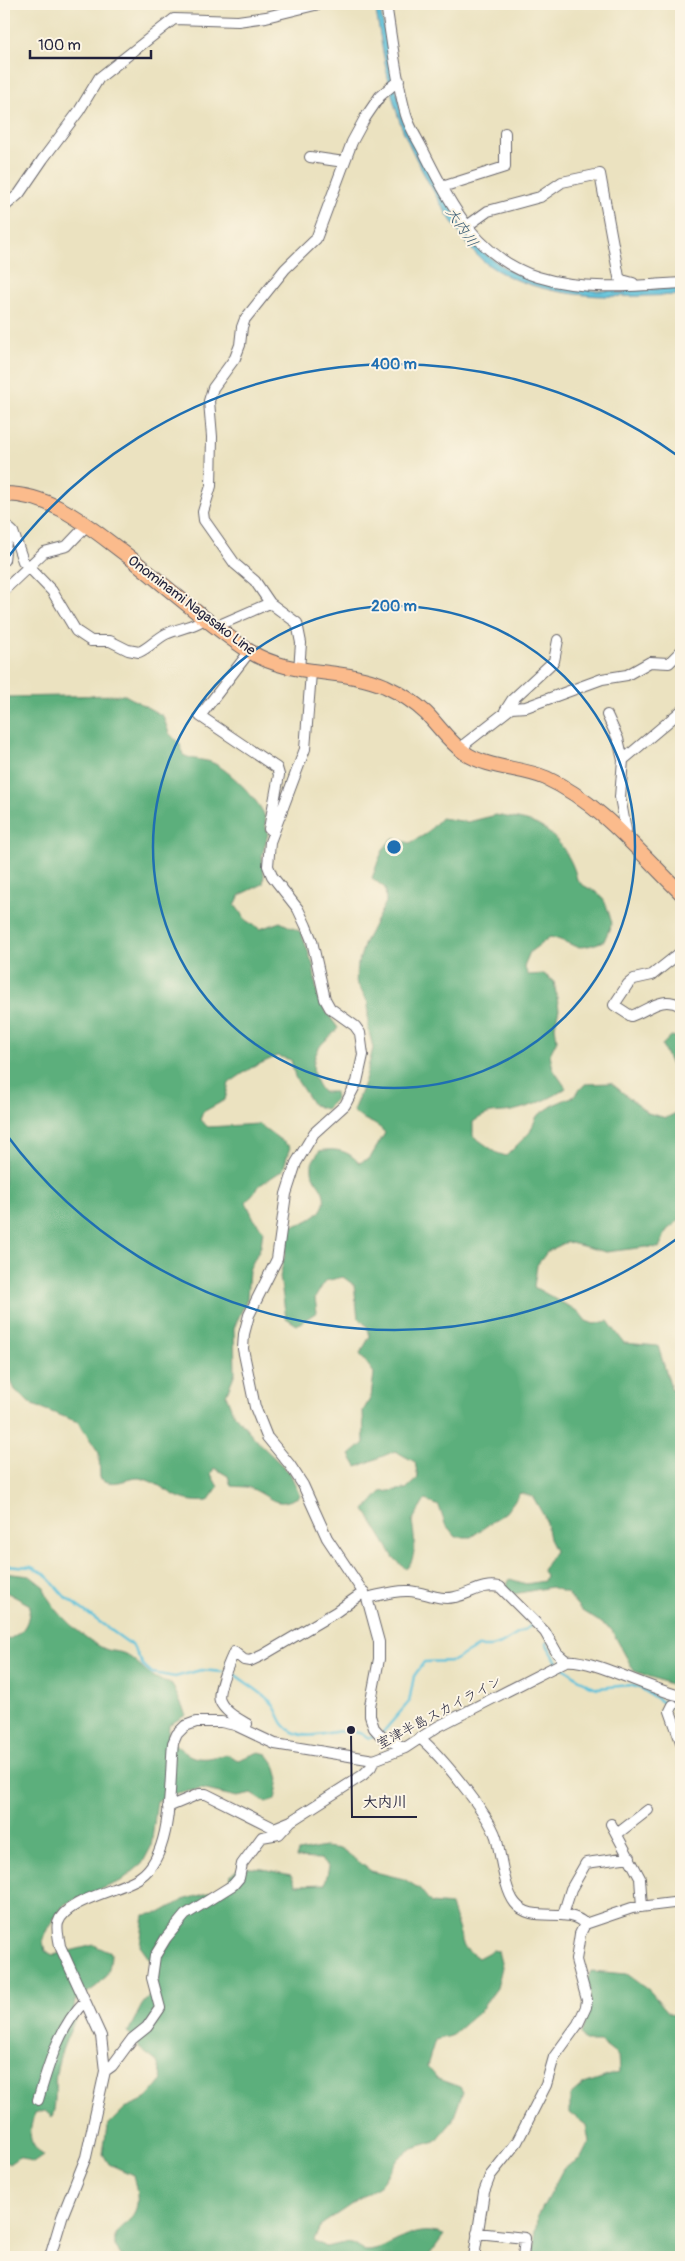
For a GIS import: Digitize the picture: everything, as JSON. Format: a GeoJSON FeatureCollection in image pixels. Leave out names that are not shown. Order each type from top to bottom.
{"type":"FeatureCollection","features":[{"type":"Feature","properties":{"kind":"main road","name":"Onominami Nagasako Line"},"geometry":{"type":"LineString","coordinates":[[4,494],[44,501],[61,508],[87,525],[250,651],[271,662],[305,671],[364,679],[399,693],[426,713],[464,752],[476,759],[540,776],[567,790],[584,801],[623,836],[681,893]]}},
{"type":"Feature","properties":{"kind":"street"},"geometry":{"type":"LineString","coordinates":[[4,207],[19,194],[79,111],[99,78],[174,19],[238,21],[266,17],[319,4]]}},
{"type":"Feature","properties":{"kind":"street"},"geometry":{"type":"LineString","coordinates":[[386,4],[395,83],[407,118],[442,187],[467,226],[483,246],[502,261],[540,278],[570,283],[636,286],[681,283]]}},
{"type":"Feature","properties":{"kind":"street"},"geometry":{"type":"LineString","coordinates":[[395,83],[365,118],[344,162],[316,239],[284,269],[245,319],[240,345],[234,358],[213,388],[209,401],[212,436],[211,486],[202,512],[204,520],[235,564],[255,581],[270,603],[297,623],[305,671],[305,749],[274,832],[267,857],[268,866],[272,876],[298,909],[306,926],[312,941],[325,999],[330,1008],[355,1026],[360,1033],[362,1055],[357,1082],[345,1105],[314,1133],[296,1163],[286,1194],[276,1259],[249,1315],[244,1334],[243,1349],[255,1407],[267,1437],[290,1465],[303,1485],[327,1538],[365,1595],[379,1642],[379,1659],[370,1716],[374,1728],[382,1737],[405,1748]]}},
{"type":"Feature","properties":{"kind":"street"},"geometry":{"type":"LineString","coordinates":[[442,187],[504,167],[505,133]]}},
{"type":"Feature","properties":{"kind":"street"},"geometry":{"type":"LineString","coordinates":[[310,157],[344,162]]}},
{"type":"Feature","properties":{"kind":"street"},"geometry":{"type":"LineString","coordinates":[[467,226],[488,211],[540,197],[562,182],[600,174],[619,277],[636,286]]}},
{"type":"Feature","properties":{"kind":"street"},"geometry":{"type":"LineString","coordinates":[[4,524],[12,532],[19,554],[52,591],[76,631],[91,641],[110,641],[128,650],[139,652],[166,634],[187,625],[196,624],[206,617]]}},
{"type":"Feature","properties":{"kind":"street"},"geometry":{"type":"LineString","coordinates":[[4,590],[44,552],[60,549],[73,542],[87,525]]}},
{"type":"Feature","properties":{"kind":"street"},"geometry":{"type":"LineString","coordinates":[[4,534],[6,542],[4,560]]}},
{"type":"Feature","properties":{"kind":"street"},"geometry":{"type":"LineString","coordinates":[[217,626],[270,603]]}},
{"type":"Feature","properties":{"kind":"street"},"geometry":{"type":"LineString","coordinates":[[464,752],[466,743],[482,732],[505,711],[512,700],[554,661],[558,640]]}},
{"type":"Feature","properties":{"kind":"street"},"geometry":{"type":"LineString","coordinates":[[250,651],[200,716],[277,768],[279,775],[269,821],[269,829],[274,832]]}},
{"type":"Feature","properties":{"kind":"street"},"geometry":{"type":"LineString","coordinates":[[505,711],[536,704],[602,679],[627,675],[650,662],[669,663],[681,651]]}},
{"type":"Feature","properties":{"kind":"street"},"geometry":{"type":"LineString","coordinates":[[623,760],[681,711]]}},
{"type":"Feature","properties":{"kind":"street"},"geometry":{"type":"LineString","coordinates":[[608,715],[618,738],[623,760],[620,797],[626,830],[623,836]]}},
{"type":"Feature","properties":{"kind":"street"},"geometry":{"type":"LineString","coordinates":[[681,952],[652,975],[634,979],[628,984],[614,1006],[631,1016],[660,1002],[675,1003],[681,1006]]}},
{"type":"Feature","properties":{"kind":"street"},"geometry":{"type":"LineString","coordinates":[[251,1732],[250,1726],[232,1715],[220,1700],[219,1693],[234,1652],[244,1660],[250,1661],[365,1595],[396,1591],[411,1591],[437,1597],[454,1598],[483,1587],[500,1587],[545,1632],[557,1653],[566,1661],[585,1663],[666,1693],[681,1696]]}},
{"type":"Feature","properties":{"kind":"street","name":"室津半島スカイライン"},"geometry":{"type":"LineString","coordinates":[[50,2257],[62,2217],[86,2157],[105,2071],[101,2036],[60,1946],[57,1932],[58,1922],[63,1914],[73,1906],[140,1877],[154,1864],[162,1846],[168,1807],[173,1743],[177,1734],[185,1726],[196,1722],[221,1722],[235,1725],[275,1744],[374,1760],[405,1748],[437,1727],[566,1661]]}},
{"type":"Feature","properties":{"kind":"street"},"geometry":{"type":"LineString","coordinates":[[666,1693],[674,1708],[681,1742]]}},
{"type":"Feature","properties":{"kind":"street"},"geometry":{"type":"LineString","coordinates":[[420,1738],[434,1750],[492,1827],[515,1903],[529,1913],[564,1915],[579,1919],[585,1924]]}},
{"type":"Feature","properties":{"kind":"street"},"geometry":{"type":"LineString","coordinates":[[168,1807],[199,1794],[206,1794],[271,1828],[279,1827],[363,1775],[371,1768],[374,1760]]}},
{"type":"Feature","properties":{"kind":"street"},"geometry":{"type":"LineString","coordinates":[[617,1834],[648,1810]]}},
{"type":"Feature","properties":{"kind":"street"},"geometry":{"type":"LineString","coordinates":[[105,2071],[112,2066],[132,2038],[147,2027],[157,2014],[160,2003],[152,1978],[155,1956],[176,1923],[194,1908],[234,1885],[239,1878],[242,1864],[262,1837],[279,1834],[291,1821]]}},
{"type":"Feature","properties":{"kind":"street"},"geometry":{"type":"LineString","coordinates":[[612,1824],[640,1878],[642,1907]]}},
{"type":"Feature","properties":{"kind":"street"},"geometry":{"type":"LineString","coordinates":[[564,1915],[571,1889],[586,1863],[630,1857]]}},
{"type":"Feature","properties":{"kind":"street"},"geometry":{"type":"LineString","coordinates":[[474,2257],[484,2192],[490,2176],[517,2142],[546,2085],[554,2057],[578,2024],[586,2007],[588,2000],[576,1960],[580,1934],[585,1924],[632,1908],[681,1902]]}},
{"type":"Feature","properties":{"kind":"street"},"geometry":{"type":"LineString","coordinates":[[38,2100],[53,2050],[78,2008],[85,2001]]}},
{"type":"Feature","properties":{"kind":"street"},"geometry":{"type":"LineString","coordinates":[[477,2233],[525,2238],[523,2257]]}},
{"type":"Feature","properties":{"kind":"green space"},"geometry":{"type":"Polygon","coordinates":[[[125,695],[163,716],[169,733],[180,744],[183,755],[219,766],[241,785],[259,806],[264,815],[268,834],[262,856],[263,884],[240,895],[235,905],[247,921],[260,929],[280,922],[301,932],[313,965],[318,1000],[338,1028],[317,1051],[313,1069],[316,1081],[323,1092],[335,1092],[336,1099],[326,1109],[313,1105],[295,1077],[291,1060],[277,1056],[251,1068],[229,1083],[225,1100],[203,1112],[200,1120],[208,1127],[259,1124],[290,1147],[283,1170],[260,1185],[246,1202],[254,1219],[263,1230],[261,1246],[249,1270],[247,1299],[234,1328],[235,1373],[226,1395],[233,1413],[261,1445],[290,1473],[300,1496],[284,1502],[274,1501],[248,1487],[231,1486],[228,1476],[214,1468],[211,1474],[218,1487],[208,1501],[180,1498],[153,1483],[139,1478],[112,1483],[106,1481],[100,1478],[99,1453],[78,1422],[33,1405],[15,1390],[4,1366],[4,697],[125,695]]]}},
{"type":"Feature","properties":{"kind":"green space"},"geometry":{"type":"Polygon","coordinates":[[[496,815],[531,822],[550,833],[568,856],[577,880],[598,893],[601,897],[612,923],[604,941],[594,945],[580,947],[550,937],[530,952],[524,966],[528,975],[544,974],[554,982],[559,1009],[555,1026],[557,1040],[550,1054],[553,1069],[566,1088],[549,1098],[529,1106],[485,1115],[473,1122],[473,1136],[497,1153],[506,1156],[530,1132],[537,1116],[555,1104],[574,1096],[585,1084],[611,1083],[648,1113],[666,1118],[678,1112],[681,1113],[681,1219],[667,1230],[659,1248],[646,1247],[606,1252],[567,1242],[548,1251],[537,1265],[534,1287],[579,1312],[586,1321],[594,1324],[608,1321],[624,1343],[658,1346],[671,1388],[681,1399],[681,1688],[634,1671],[611,1629],[582,1611],[567,1593],[551,1587],[514,1594],[505,1588],[510,1579],[526,1584],[544,1581],[546,1575],[542,1570],[555,1551],[549,1539],[545,1518],[533,1497],[520,1493],[506,1512],[471,1537],[456,1537],[445,1524],[439,1506],[425,1500],[412,1521],[414,1553],[410,1564],[406,1569],[394,1558],[365,1510],[381,1492],[406,1489],[418,1478],[415,1462],[395,1451],[357,1467],[350,1455],[364,1443],[363,1411],[371,1397],[374,1373],[360,1354],[370,1336],[367,1326],[358,1318],[354,1285],[343,1277],[325,1281],[315,1298],[317,1312],[297,1325],[286,1318],[280,1277],[291,1226],[317,1215],[324,1204],[322,1190],[312,1173],[314,1160],[319,1151],[336,1150],[350,1155],[359,1163],[370,1158],[385,1133],[378,1126],[353,1111],[365,1080],[373,1048],[368,1027],[368,1003],[356,981],[358,964],[365,942],[386,902],[385,888],[372,878],[380,856],[393,838],[410,843],[426,834],[441,818],[468,822],[496,815]]]}},
{"type":"Feature","properties":{"kind":"green space"},"geometry":{"type":"Polygon","coordinates":[[[671,1036],[681,1038],[681,1088],[662,1045],[671,1036]]]}},
{"type":"Feature","properties":{"kind":"green space"},"geometry":{"type":"Polygon","coordinates":[[[4,1573],[30,1576],[44,1587],[52,1604],[68,1622],[88,1639],[105,1649],[125,1654],[152,1676],[172,1684],[186,1715],[169,1725],[168,1738],[182,1750],[194,1757],[207,1758],[226,1754],[238,1760],[259,1752],[267,1754],[275,1765],[279,1779],[275,1800],[266,1803],[252,1794],[237,1797],[202,1789],[177,1793],[157,1801],[151,1847],[142,1864],[121,1881],[65,1904],[51,1923],[43,1941],[45,1951],[53,1955],[94,1945],[111,1953],[110,1962],[101,1982],[75,2000],[74,2010],[78,2014],[59,2058],[52,2117],[45,2111],[34,2114],[30,2133],[34,2146],[43,2156],[33,2163],[19,2157],[9,2164],[4,2161],[4,1642],[24,1628],[28,1619],[30,1605],[4,1591],[4,1573]]]}},
{"type":"Feature","properties":{"kind":"green space"},"geometry":{"type":"Polygon","coordinates":[[[325,1847],[342,1849],[371,1871],[404,1879],[420,1889],[431,1903],[451,1905],[464,1947],[478,1958],[493,1950],[498,1951],[502,1967],[497,1988],[480,2011],[451,2036],[435,2040],[427,2066],[438,2079],[460,2087],[463,2092],[452,2122],[436,2141],[412,2148],[399,2158],[380,2185],[321,2225],[314,2240],[325,2247],[348,2243],[366,2251],[384,2247],[411,2234],[432,2232],[444,2235],[428,2257],[122,2257],[115,2247],[115,2234],[133,2214],[136,2208],[137,2195],[133,2175],[109,2164],[103,2154],[107,2126],[125,2108],[146,2099],[163,2079],[157,2062],[139,2048],[128,2032],[142,2005],[157,1986],[158,1971],[140,1946],[144,1915],[160,1913],[183,1900],[222,1889],[229,1881],[231,1874],[241,1867],[263,1869],[291,1875],[296,1885],[325,1884],[329,1866],[320,1859],[296,1858],[298,1852],[325,1847]]]}},
{"type":"Feature","properties":{"kind":"green space"},"geometry":{"type":"Polygon","coordinates":[[[591,1971],[627,1974],[649,1990],[669,2013],[681,2016],[681,2257],[533,2257],[537,2218],[563,2169],[581,2158],[589,2142],[586,2125],[570,2113],[570,2096],[584,2084],[619,2072],[618,2056],[600,2042],[585,2042],[581,2034],[589,2007],[590,1993],[587,1979],[591,1971]]]}},
{"type":"Feature","properties":{"kind":"water"},"geometry":{"type":"Polygon","coordinates":[[[375,4],[379,4],[402,117],[463,228],[485,254],[511,272],[549,285],[597,291],[681,288],[681,295],[608,296],[553,290],[513,278],[492,268],[481,259],[459,232],[434,193],[404,133],[388,76],[375,4]]]}},
{"type":"Feature","properties":{"kind":"waterway","name":"大内川"},"geometry":{"type":"LineString","coordinates":[[4,1565],[31,1567],[44,1573],[66,1598],[133,1646],[143,1665],[152,1673],[175,1677],[201,1670],[223,1672]]}},
{"type":"Feature","properties":{"kind":"waterway","name":"大内川"},"geometry":{"type":"LineString","coordinates":[[383,1732],[409,1702],[414,1676],[424,1662],[453,1661],[477,1647],[491,1647],[501,1644],[532,1625]]}},
{"type":"Feature","properties":{"kind":"waterway","name":"大内川"},"geometry":{"type":"LineString","coordinates":[[546,1643],[557,1662]]}},
{"type":"Feature","properties":{"kind":"waterway","name":"大内川"},"geometry":{"type":"LineString","coordinates":[[561,1666],[588,1685],[598,1688],[630,1685],[642,1689],[669,1707]]}},
{"type":"Feature","properties":{"kind":"waterway","name":"大内川"},"geometry":{"type":"LineString","coordinates":[[228,1673],[234,1674],[267,1698],[274,1706],[282,1723],[293,1732],[312,1735],[349,1731],[369,1738],[378,1735]]}},
{"type":"Feature","properties":{"kind":"waterway","name":"大内川"},"geometry":{"type":"LineString","coordinates":[[674,1711],[681,1718]]}},
{"type":"Feature","properties":{"kind":"place","name":"大内川"},"geometry":{"type":"Point","coordinates":[351,1730]}}]}
